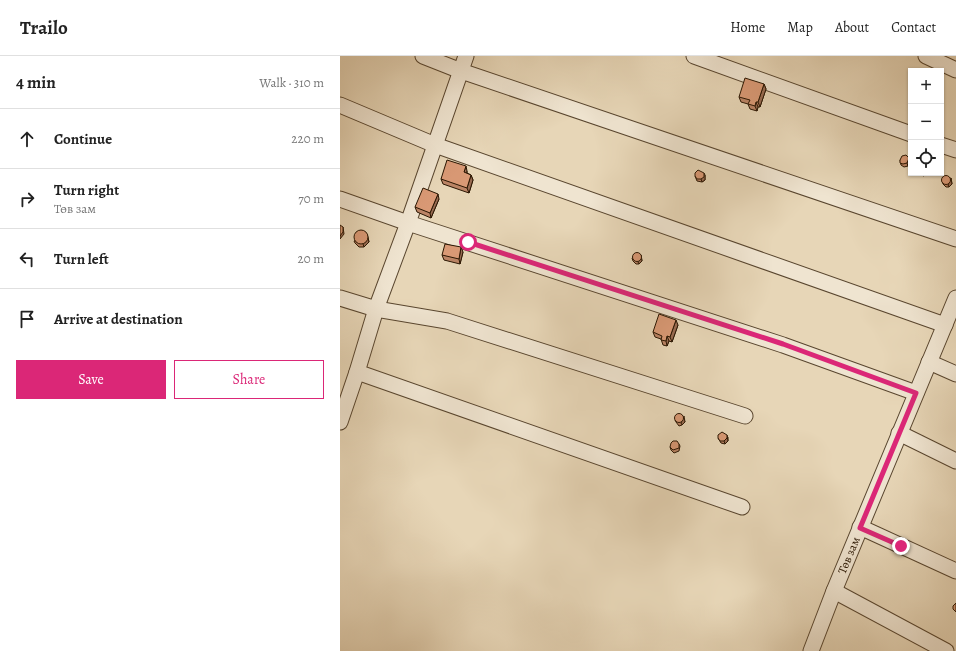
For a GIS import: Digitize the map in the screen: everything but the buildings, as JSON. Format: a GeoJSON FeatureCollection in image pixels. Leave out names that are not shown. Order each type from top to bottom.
{"type":"FeatureCollection","features":[{"type":"Feature","properties":{"kind":"street"},"geometry":{"type":"LineString","coordinates":[[423,56],[460,72],[956,239]]}},
{"type":"Feature","properties":{"kind":"street"},"geometry":{"type":"LineString","coordinates":[[340,422],[376,309],[408,223],[466,56]]}},
{"type":"Feature","properties":{"kind":"street"},"geometry":{"type":"LineString","coordinates":[[694,56],[908,133]]}},
{"type":"Feature","properties":{"kind":"street"},"geometry":{"type":"LineString","coordinates":[[926,56],[956,70]]}},
{"type":"Feature","properties":{"kind":"street"},"geometry":{"type":"LineString","coordinates":[[340,105],[435,145],[945,325]]}},
{"type":"Feature","properties":{"kind":"street"},"geometry":{"type":"LineString","coordinates":[[944,146],[956,150]]}},
{"type":"Feature","properties":{"kind":"street"},"geometry":{"type":"LineString","coordinates":[[340,200],[783,344],[916,393]]}},
{"type":"Feature","properties":{"kind":"street"},"geometry":{"type":"LineString","coordinates":[[340,298],[376,309],[447,321],[745,416]]}},
{"type":"Feature","properties":{"kind":"street","name":"Төв зам"},"geometry":{"type":"LineString","coordinates":[[810,651],[956,298]]}},
{"type":"Feature","properties":{"kind":"street"},"geometry":{"type":"LineString","coordinates":[[929,362],[956,374]]}},
{"type":"Feature","properties":{"kind":"street"},"geometry":{"type":"LineString","coordinates":[[357,372],[742,507]]}},
{"type":"Feature","properties":{"kind":"street"},"geometry":{"type":"LineString","coordinates":[[900,433],[956,461]]}},
{"type":"Feature","properties":{"kind":"street"},"geometry":{"type":"LineString","coordinates":[[860,528],[956,571]]}},
{"type":"Feature","properties":{"kind":"street"},"geometry":{"type":"LineString","coordinates":[[834,591],[946,651]]}},
{"type":"Feature","properties":{"kind":"route"},"geometry":{"type":"LineString","coordinates":[[468,242],[783,344],[916,393],[860,528],[901,546]]}}]}
